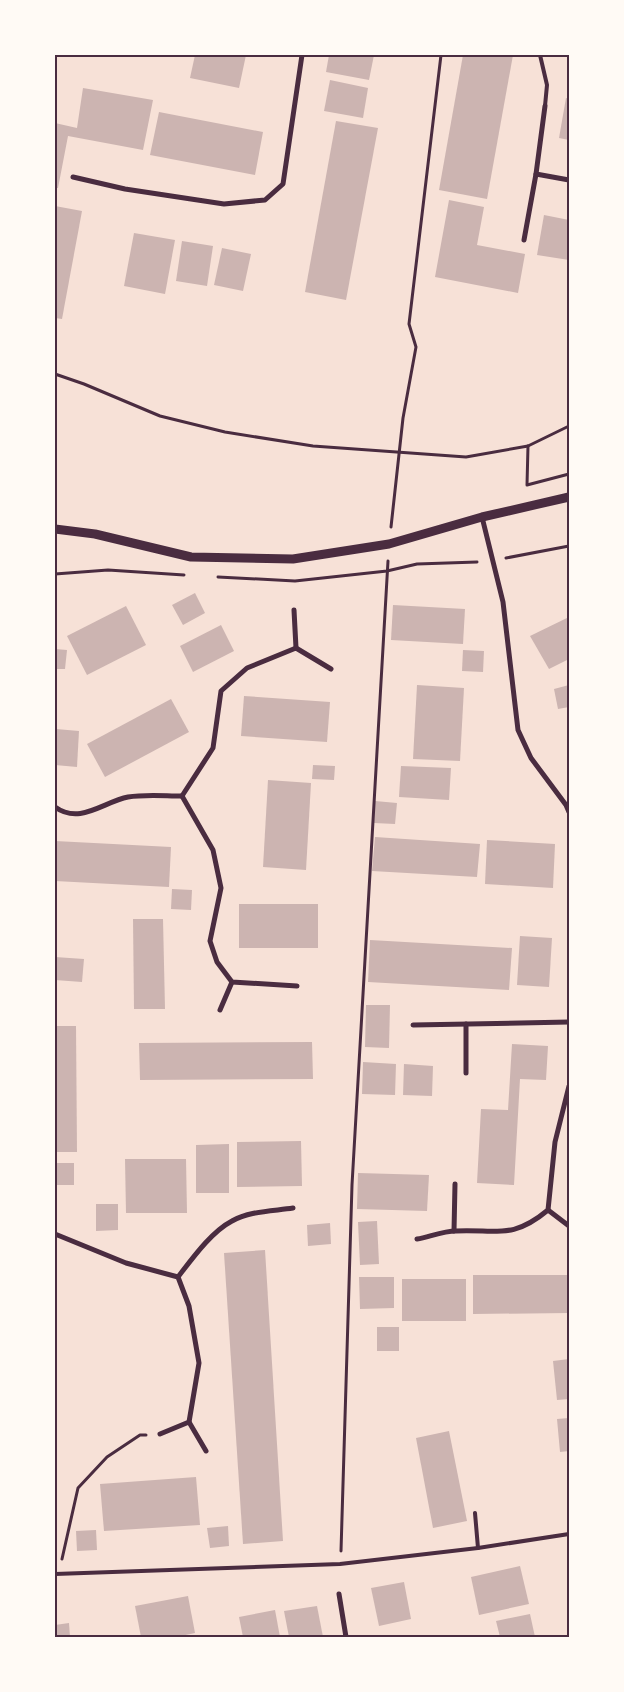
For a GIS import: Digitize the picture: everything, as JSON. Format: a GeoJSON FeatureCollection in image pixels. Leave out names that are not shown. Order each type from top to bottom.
{"type":"FeatureCollection","features":[{"type":"Feature","properties":{"kind":"street"},"geometry":{"type":"LineString","coordinates":[[73,177],[124,189],[224,204],[265,200],[282,184],[302,55]]}},
{"type":"Feature","properties":{"kind":"street"},"geometry":{"type":"LineString","coordinates":[[524,240],[536,174],[545,106]]}},
{"type":"Feature","properties":{"kind":"street"},"geometry":{"type":"LineString","coordinates":[[536,174],[569,180]]}},
{"type":"Feature","properties":{"kind":"street"},"geometry":{"type":"LineString","coordinates":[[55,528],[95,534],[191,557],[293,559],[389,544],[482,517],[569,497]]}},
{"type":"Feature","properties":{"kind":"street"},"geometry":{"type":"LineString","coordinates":[[482,517],[503,602],[518,730],[531,758],[566,805],[569,812]]}},
{"type":"Feature","properties":{"kind":"street"},"geometry":{"type":"LineString","coordinates":[[294,610],[296,648]]}},
{"type":"Feature","properties":{"kind":"street"},"geometry":{"type":"LineString","coordinates":[[296,648],[331,670]]}},
{"type":"Feature","properties":{"kind":"street"},"geometry":{"type":"LineString","coordinates":[[182,796],[213,748],[221,691],[247,668],[296,648]]}},
{"type":"Feature","properties":{"kind":"street"},"geometry":{"type":"LineString","coordinates":[[55,807],[61,812],[84,814],[98,810],[110,802],[130,797],[182,796]]}},
{"type":"Feature","properties":{"kind":"street"},"geometry":{"type":"LineString","coordinates":[[182,796],[214,850],[221,888],[210,942],[217,962],[232,982],[297,986]]}},
{"type":"Feature","properties":{"kind":"street"},"geometry":{"type":"LineString","coordinates":[[220,1010],[232,982]]}},
{"type":"Feature","properties":{"kind":"street"},"geometry":{"type":"LineString","coordinates":[[413,1025],[569,1022]]}},
{"type":"Feature","properties":{"kind":"street"},"geometry":{"type":"LineString","coordinates":[[466,1024],[466,1073]]}},
{"type":"Feature","properties":{"kind":"street"},"geometry":{"type":"LineString","coordinates":[[417,1240],[454,1231],[492,1233],[517,1230],[536,1221],[548,1210],[554,1142],[569,1086]]}},
{"type":"Feature","properties":{"kind":"street"},"geometry":{"type":"LineString","coordinates":[[454,1231],[455,1184]]}},
{"type":"Feature","properties":{"kind":"street"},"geometry":{"type":"LineString","coordinates":[[178,1277],[201,1248],[231,1221],[246,1216],[293,1208]]}},
{"type":"Feature","properties":{"kind":"street"},"geometry":{"type":"LineString","coordinates":[[548,1210],[569,1226]]}},
{"type":"Feature","properties":{"kind":"street"},"geometry":{"type":"LineString","coordinates":[[55,1234],[126,1263],[178,1277]]}},
{"type":"Feature","properties":{"kind":"street"},"geometry":{"type":"LineString","coordinates":[[178,1277],[190,1306],[199,1363],[189,1422],[206,1451]]}},
{"type":"Feature","properties":{"kind":"street"},"geometry":{"type":"LineString","coordinates":[[160,1434],[189,1422]]}},
{"type":"Feature","properties":{"kind":"street"},"geometry":{"type":"LineString","coordinates":[[340,1594],[346,1637]]}},
{"type":"Feature","properties":{"kind":"lane"},"geometry":{"type":"LineString","coordinates":[[540,55],[548,85],[545,106]]}},
{"type":"Feature","properties":{"kind":"lane"},"geometry":{"type":"LineString","coordinates":[[475,1513],[478,1548]]}},
{"type":"Feature","properties":{"kind":"lane"},"geometry":{"type":"LineString","coordinates":[[55,1574],[340,1564],[478,1548],[569,1534]]}},
{"type":"Feature","properties":{"kind":"path"},"geometry":{"type":"LineString","coordinates":[[340,1564],[344,1511],[352,1185],[389,544],[399,451],[416,347],[409,324],[441,55]]}},
{"type":"Feature","properties":{"kind":"path"},"geometry":{"type":"LineString","coordinates":[[55,374],[160,416],[225,432],[313,446],[466,457],[528,446],[569,426]]}},
{"type":"Feature","properties":{"kind":"path"},"geometry":{"type":"LineString","coordinates":[[528,446],[527,485],[569,474]]}},
{"type":"Feature","properties":{"kind":"path"},"geometry":{"type":"LineString","coordinates":[[61,1574],[64,1544],[73,1520],[78,1488],[107,1457],[140,1435],[160,1434]]}},
{"type":"Feature","properties":{"kind":"building"},"geometry":{"type":"Polygon","coordinates":[[[195,55],[246,55],[239,88],[190,78],[195,55]]]}},
{"type":"Feature","properties":{"kind":"building"},"geometry":{"type":"Polygon","coordinates":[[[329,55],[374,55],[369,80],[326,72],[329,55]]]}},
{"type":"Feature","properties":{"kind":"building"},"geometry":{"type":"Polygon","coordinates":[[[463,55],[513,55],[487,199],[439,190],[463,55]]]}},
{"type":"Feature","properties":{"kind":"building"},"geometry":{"type":"Polygon","coordinates":[[[330,80],[368,88],[363,118],[324,111],[330,80]]]}},
{"type":"Feature","properties":{"kind":"building"},"geometry":{"type":"Polygon","coordinates":[[[83,88],[153,100],[143,150],[68,136],[58,188],[55,188],[55,123],[77,128],[83,88]]]}},
{"type":"Feature","properties":{"kind":"building"},"geometry":{"type":"Polygon","coordinates":[[[566,98],[569,99],[569,140],[559,138],[566,98]]]}},
{"type":"Feature","properties":{"kind":"building"},"geometry":{"type":"Polygon","coordinates":[[[159,112],[263,132],[255,175],[150,155],[159,112]]]}},
{"type":"Feature","properties":{"kind":"building"},"geometry":{"type":"Polygon","coordinates":[[[336,121],[378,128],[346,300],[305,292],[336,121]]]}},
{"type":"Feature","properties":{"kind":"building"},"geometry":{"type":"Polygon","coordinates":[[[449,200],[484,207],[477,245],[525,254],[518,293],[435,277],[449,200]]]}},
{"type":"Feature","properties":{"kind":"building"},"geometry":{"type":"Polygon","coordinates":[[[55,206],[82,211],[62,319],[55,318],[55,206]]]}},
{"type":"Feature","properties":{"kind":"building"},"geometry":{"type":"Polygon","coordinates":[[[544,215],[569,220],[569,260],[537,255],[544,215]]]}},
{"type":"Feature","properties":{"kind":"building"},"geometry":{"type":"Polygon","coordinates":[[[134,233],[175,240],[165,294],[124,286],[134,233]]]}},
{"type":"Feature","properties":{"kind":"building"},"geometry":{"type":"Polygon","coordinates":[[[182,241],[213,246],[207,286],[176,281],[182,241]]]}},
{"type":"Feature","properties":{"kind":"building"},"geometry":{"type":"Polygon","coordinates":[[[222,248],[251,254],[243,291],[214,285],[222,248]]]}},
{"type":"Feature","properties":{"kind":"building"},"geometry":{"type":"Polygon","coordinates":[[[195,593],[205,613],[183,625],[172,605],[195,593]]]}},
{"type":"Feature","properties":{"kind":"building"},"geometry":{"type":"Polygon","coordinates":[[[393,605],[465,609],[463,644],[391,640],[393,605]]]}},
{"type":"Feature","properties":{"kind":"building"},"geometry":{"type":"Polygon","coordinates":[[[126,606],[146,645],[87,675],[67,636],[126,606]]]}},
{"type":"Feature","properties":{"kind":"building"},"geometry":{"type":"Polygon","coordinates":[[[569,617],[569,659],[549,669],[530,636],[569,617]]]}},
{"type":"Feature","properties":{"kind":"building"},"geometry":{"type":"Polygon","coordinates":[[[221,625],[234,651],[193,672],[180,646],[221,625]]]}},
{"type":"Feature","properties":{"kind":"building"},"geometry":{"type":"Polygon","coordinates":[[[55,649],[67,650],[65,669],[55,669],[55,649]]]}},
{"type":"Feature","properties":{"kind":"building"},"geometry":{"type":"Polygon","coordinates":[[[463,650],[484,651],[483,672],[462,671],[463,650]]]}},
{"type":"Feature","properties":{"kind":"building"},"geometry":{"type":"Polygon","coordinates":[[[417,685],[464,688],[460,761],[413,759],[417,685]]]}},
{"type":"Feature","properties":{"kind":"building"},"geometry":{"type":"Polygon","coordinates":[[[569,685],[569,707],[558,709],[554,689],[569,685]]]}},
{"type":"Feature","properties":{"kind":"building"},"geometry":{"type":"Polygon","coordinates":[[[244,696],[330,702],[327,742],[241,736],[244,696]]]}},
{"type":"Feature","properties":{"kind":"building"},"geometry":{"type":"Polygon","coordinates":[[[171,699],[189,732],[105,777],[87,744],[171,699]]]}},
{"type":"Feature","properties":{"kind":"building"},"geometry":{"type":"Polygon","coordinates":[[[56,729],[79,731],[77,767],[55,765],[56,729]]]}},
{"type":"Feature","properties":{"kind":"building"},"geometry":{"type":"Polygon","coordinates":[[[313,765],[335,766],[334,780],[312,779],[313,765]]]}},
{"type":"Feature","properties":{"kind":"building"},"geometry":{"type":"Polygon","coordinates":[[[401,766],[451,768],[449,800],[399,797],[401,766]]]}},
{"type":"Feature","properties":{"kind":"building"},"geometry":{"type":"Polygon","coordinates":[[[268,780],[311,783],[306,870],[263,867],[268,780]]]}},
{"type":"Feature","properties":{"kind":"building"},"geometry":{"type":"Polygon","coordinates":[[[375,801],[397,803],[395,824],[374,823],[375,801]]]}},
{"type":"Feature","properties":{"kind":"building"},"geometry":{"type":"Polygon","coordinates":[[[375,837],[480,844],[477,877],[372,871],[375,837]]]}},
{"type":"Feature","properties":{"kind":"building"},"geometry":{"type":"Polygon","coordinates":[[[487,840],[555,844],[553,888],[485,884],[487,840]]]}},
{"type":"Feature","properties":{"kind":"building"},"geometry":{"type":"Polygon","coordinates":[[[55,841],[171,847],[169,887],[55,881],[55,841]]]}},
{"type":"Feature","properties":{"kind":"building"},"geometry":{"type":"Polygon","coordinates":[[[172,889],[192,890],[191,910],[171,909],[172,889]]]}},
{"type":"Feature","properties":{"kind":"building"},"geometry":{"type":"Polygon","coordinates":[[[239,904],[318,904],[318,948],[239,948],[239,904]]]}},
{"type":"Feature","properties":{"kind":"building"},"geometry":{"type":"Polygon","coordinates":[[[133,919],[163,919],[165,1009],[134,1009],[133,919]]]}},
{"type":"Feature","properties":{"kind":"building"},"geometry":{"type":"Polygon","coordinates":[[[520,936],[552,938],[549,987],[517,985],[520,936]]]}},
{"type":"Feature","properties":{"kind":"building"},"geometry":{"type":"Polygon","coordinates":[[[370,940],[512,948],[509,990],[368,982],[370,940]]]}},
{"type":"Feature","properties":{"kind":"building"},"geometry":{"type":"Polygon","coordinates":[[[55,957],[84,959],[82,982],[55,980],[55,957]]]}},
{"type":"Feature","properties":{"kind":"building"},"geometry":{"type":"Polygon","coordinates":[[[366,1005],[390,1005],[389,1048],[365,1047],[366,1005]]]}},
{"type":"Feature","properties":{"kind":"building"},"geometry":{"type":"Polygon","coordinates":[[[55,1026],[76,1026],[77,1152],[55,1152],[55,1026]]]}},
{"type":"Feature","properties":{"kind":"building"},"geometry":{"type":"Polygon","coordinates":[[[312,1042],[313,1079],[140,1080],[139,1043],[312,1042]]]}},
{"type":"Feature","properties":{"kind":"building"},"geometry":{"type":"Polygon","coordinates":[[[512,1044],[548,1046],[546,1080],[520,1079],[514,1185],[477,1183],[481,1109],[508,1110],[512,1044]]]}},
{"type":"Feature","properties":{"kind":"building"},"geometry":{"type":"Polygon","coordinates":[[[363,1062],[396,1064],[395,1095],[362,1094],[363,1062]]]}},
{"type":"Feature","properties":{"kind":"building"},"geometry":{"type":"Polygon","coordinates":[[[404,1064],[433,1066],[432,1096],[403,1095],[404,1064]]]}},
{"type":"Feature","properties":{"kind":"building"},"geometry":{"type":"Polygon","coordinates":[[[301,1141],[302,1186],[237,1187],[237,1142],[301,1141]]]}},
{"type":"Feature","properties":{"kind":"building"},"geometry":{"type":"Polygon","coordinates":[[[229,1144],[229,1193],[196,1193],[196,1145],[229,1144]]]}},
{"type":"Feature","properties":{"kind":"building"},"geometry":{"type":"Polygon","coordinates":[[[125,1159],[186,1159],[187,1213],[126,1213],[125,1159]]]}},
{"type":"Feature","properties":{"kind":"building"},"geometry":{"type":"Polygon","coordinates":[[[55,1163],[74,1163],[74,1185],[55,1185],[55,1163]]]}},
{"type":"Feature","properties":{"kind":"building"},"geometry":{"type":"Polygon","coordinates":[[[358,1173],[429,1175],[427,1211],[357,1209],[358,1173]]]}},
{"type":"Feature","properties":{"kind":"building"},"geometry":{"type":"Polygon","coordinates":[[[96,1204],[118,1204],[118,1230],[96,1231],[96,1204]]]}},
{"type":"Feature","properties":{"kind":"building"},"geometry":{"type":"Polygon","coordinates":[[[377,1221],[379,1264],[360,1265],[358,1222],[377,1221]]]}},
{"type":"Feature","properties":{"kind":"building"},"geometry":{"type":"Polygon","coordinates":[[[330,1223],[331,1244],[308,1246],[307,1225],[330,1223]]]}},
{"type":"Feature","properties":{"kind":"building"},"geometry":{"type":"Polygon","coordinates":[[[265,1250],[283,1541],[243,1544],[224,1253],[265,1250]]]}},
{"type":"Feature","properties":{"kind":"building"},"geometry":{"type":"Polygon","coordinates":[[[473,1275],[569,1275],[569,1313],[473,1314],[473,1275]]]}},
{"type":"Feature","properties":{"kind":"building"},"geometry":{"type":"Polygon","coordinates":[[[359,1277],[394,1277],[394,1308],[360,1309],[359,1277]]]}},
{"type":"Feature","properties":{"kind":"building"},"geometry":{"type":"Polygon","coordinates":[[[402,1279],[466,1279],[466,1321],[402,1321],[402,1279]]]}},
{"type":"Feature","properties":{"kind":"building"},"geometry":{"type":"Polygon","coordinates":[[[377,1327],[399,1327],[399,1351],[377,1351],[377,1327]]]}},
{"type":"Feature","properties":{"kind":"building"},"geometry":{"type":"Polygon","coordinates":[[[569,1359],[569,1399],[557,1400],[553,1361],[569,1359]]]}},
{"type":"Feature","properties":{"kind":"building"},"geometry":{"type":"Polygon","coordinates":[[[569,1418],[569,1451],[560,1452],[557,1419],[569,1418]]]}},
{"type":"Feature","properties":{"kind":"building"},"geometry":{"type":"Polygon","coordinates":[[[449,1431],[467,1521],[433,1528],[416,1438],[449,1431]]]}},
{"type":"Feature","properties":{"kind":"building"},"geometry":{"type":"Polygon","coordinates":[[[196,1477],[200,1525],[104,1531],[100,1484],[196,1477]]]}},
{"type":"Feature","properties":{"kind":"building"},"geometry":{"type":"Polygon","coordinates":[[[228,1526],[229,1546],[210,1548],[207,1528],[228,1526]]]}},
{"type":"Feature","properties":{"kind":"building"},"geometry":{"type":"Polygon","coordinates":[[[96,1530],[97,1550],[77,1551],[76,1531],[96,1530]]]}},
{"type":"Feature","properties":{"kind":"building"},"geometry":{"type":"Polygon","coordinates":[[[520,1566],[529,1604],[479,1615],[471,1577],[520,1566]]]}},
{"type":"Feature","properties":{"kind":"building"},"geometry":{"type":"Polygon","coordinates":[[[404,1582],[411,1619],[379,1626],[371,1588],[404,1582]]]}},
{"type":"Feature","properties":{"kind":"building"},"geometry":{"type":"Polygon","coordinates":[[[188,1596],[195,1633],[176,1637],[141,1637],[135,1606],[188,1596]]]}},
{"type":"Feature","properties":{"kind":"building"},"geometry":{"type":"Polygon","coordinates":[[[317,1606],[323,1637],[289,1637],[284,1611],[317,1606]]]}},
{"type":"Feature","properties":{"kind":"building"},"geometry":{"type":"Polygon","coordinates":[[[275,1610],[280,1637],[243,1637],[239,1617],[275,1610]]]}},
{"type":"Feature","properties":{"kind":"building"},"geometry":{"type":"Polygon","coordinates":[[[530,1614],[535,1637],[500,1637],[496,1621],[530,1614]]]}},
{"type":"Feature","properties":{"kind":"building"},"geometry":{"type":"Polygon","coordinates":[[[69,1623],[70,1637],[55,1637],[55,1625],[69,1623]]]}}]}
